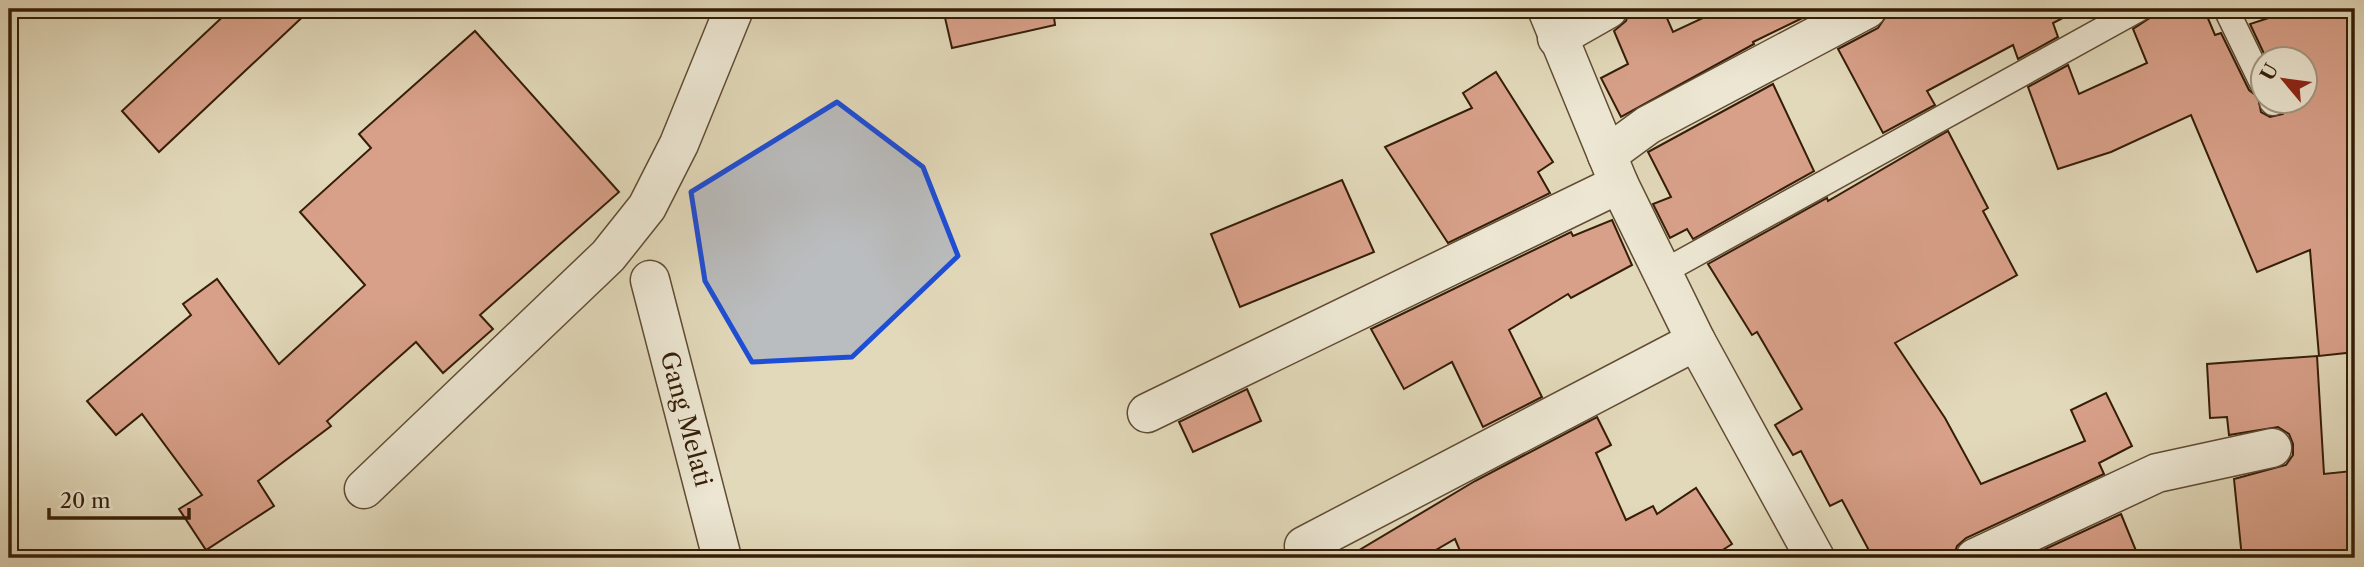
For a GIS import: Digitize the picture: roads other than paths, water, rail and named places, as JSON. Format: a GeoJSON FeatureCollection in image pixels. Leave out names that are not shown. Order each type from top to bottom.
{"type":"FeatureCollection","features":[{"type":"Feature","properties":{"kind":"street"},"geometry":{"type":"LineString","coordinates":[[364,489],[608,256],[647,207],[679,144],[734,9]]}},
{"type":"Feature","properties":{"kind":"street"},"geometry":{"type":"LineString","coordinates":[[1608,9],[1552,23],[1613,169],[1696,341],[1815,558]]}},
{"type":"Feature","properties":{"kind":"street"},"geometry":{"type":"LineString","coordinates":[[1147,413],[1613,169],[1648,125],[1867,9]]}},
{"type":"Feature","properties":{"kind":"street","name":"Gang Melati"},"geometry":{"type":"LineString","coordinates":[[650,281],[722,558]]}},
{"type":"Feature","properties":{"kind":"street"},"geometry":{"type":"LineString","coordinates":[[1304,546],[1696,341]]}},
{"type":"Feature","properties":{"kind":"street"},"geometry":{"type":"LineString","coordinates":[[1975,558],[2157,473],[2272,448]]}},
{"type":"Feature","properties":{"kind":"lane"},"geometry":{"type":"LineString","coordinates":[[1663,272],[2139,9]]}},
{"type":"Feature","properties":{"kind":"lane"},"geometry":{"type":"LineString","coordinates":[[2226,9],[2248,54]]}}]}
